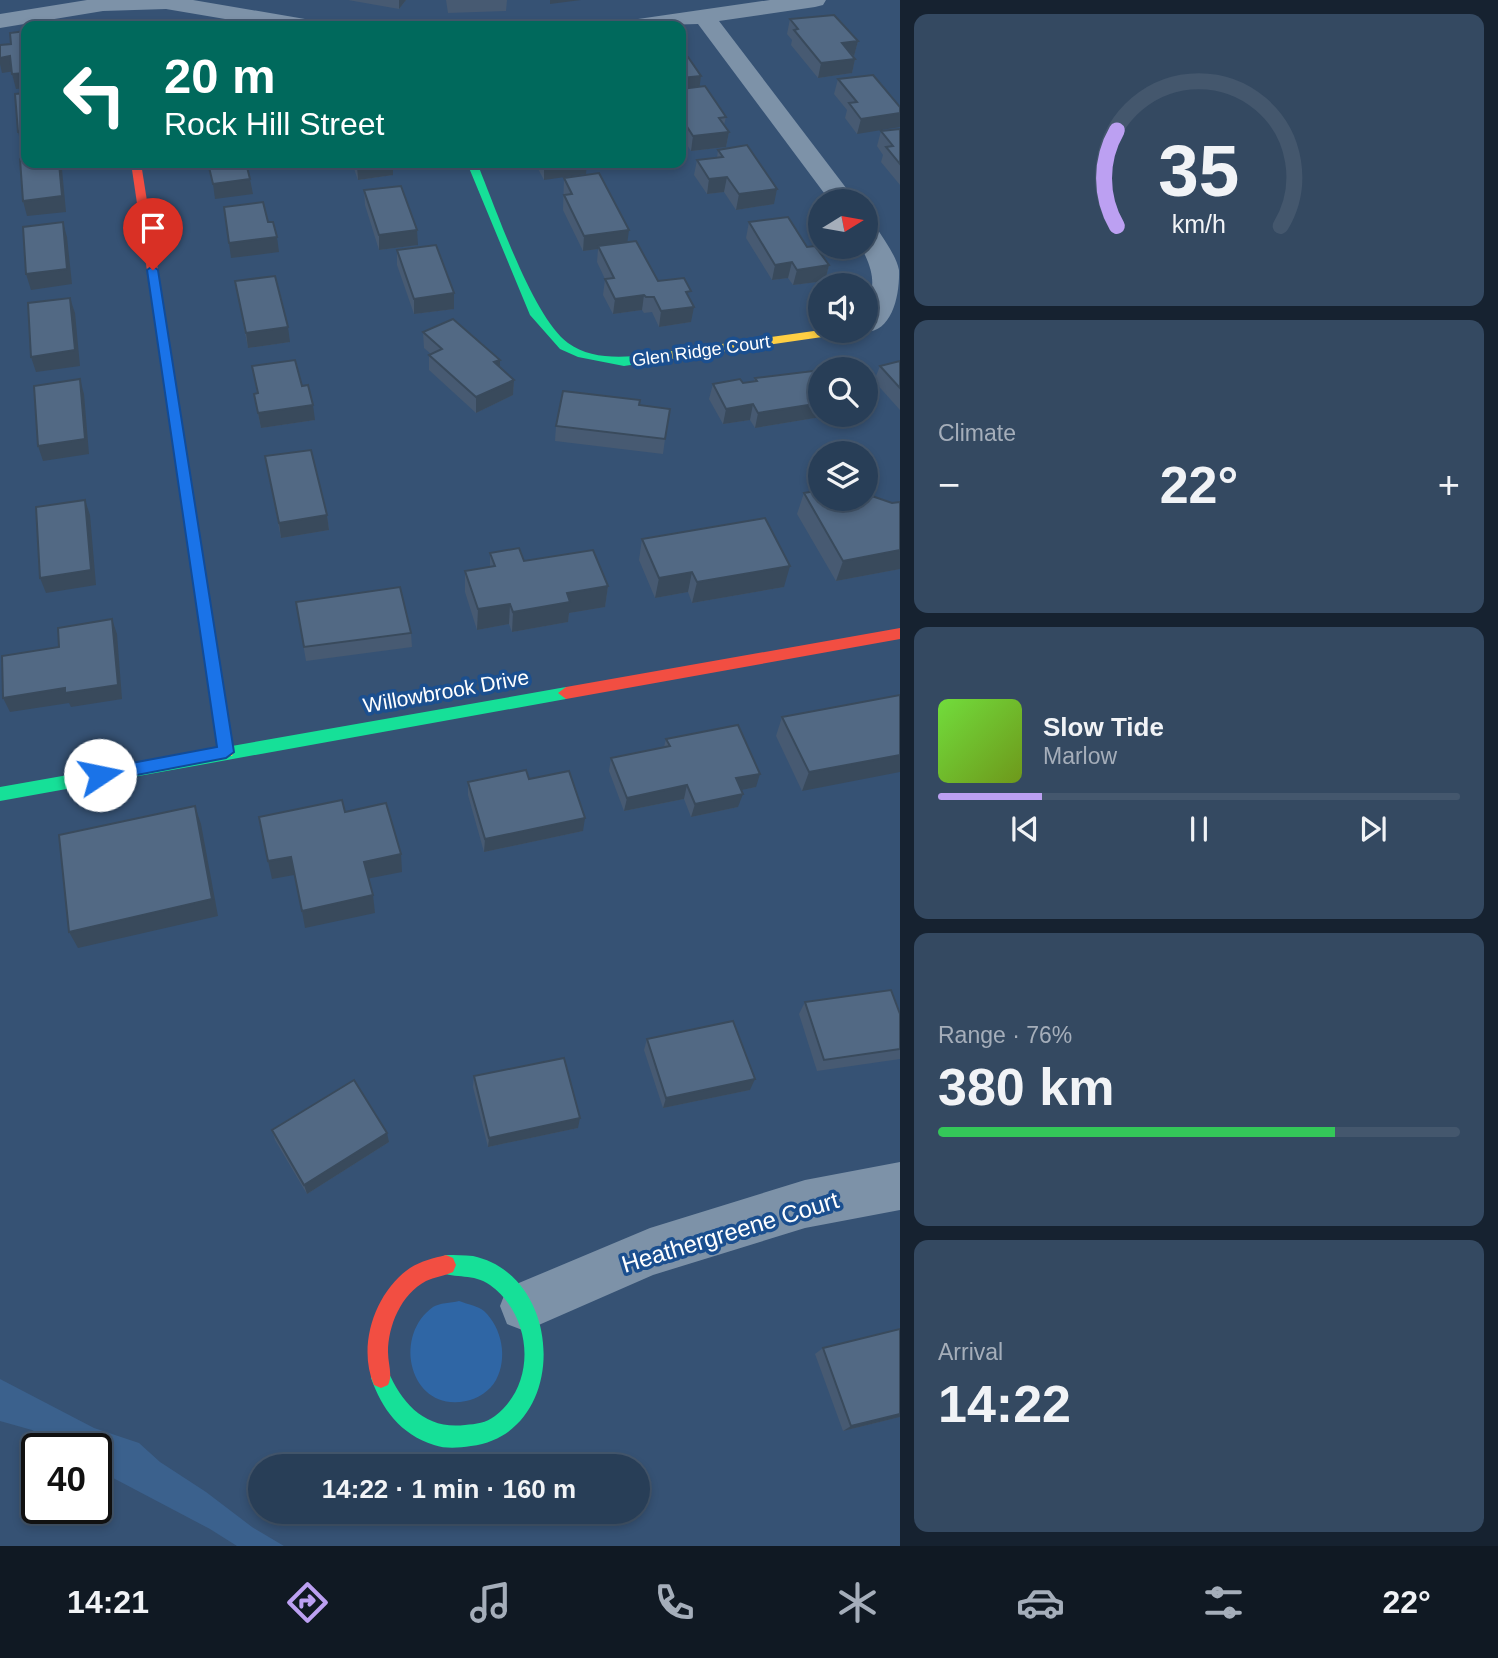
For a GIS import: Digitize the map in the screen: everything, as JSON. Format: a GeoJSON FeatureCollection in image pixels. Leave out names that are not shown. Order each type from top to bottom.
{"type":"FeatureCollection","features":[{"type":"Feature","properties":{"kind":"street"},"geometry":{"type":"LineString","coordinates":[[671,21],[815,0]]}},
{"type":"Feature","properties":{"kind":"street"},"geometry":{"type":"LineString","coordinates":[[0,21],[114,15],[166,2],[275,21]]}},
{"type":"Feature","properties":{"kind":"street"},"geometry":{"type":"LineString","coordinates":[[704,16],[834,189]]}},
{"type":"Feature","properties":{"kind":"street"},"geometry":{"type":"LineString","coordinates":[[137,168],[226,752]]}},
{"type":"Feature","properties":{"kind":"street","name":"Glen Ridge Court"},"geometry":{"type":"LineString","coordinates":[[474,168],[536,315],[564,345],[602,359],[624,362],[808,335]]}},
{"type":"Feature","properties":{"kind":"street"},"geometry":{"type":"LineString","coordinates":[[878,250],[893,272],[897,288],[896,300],[890,311],[878,318]]}},
{"type":"Feature","properties":{"kind":"street","name":"Willowbrook Drive"},"geometry":{"type":"LineString","coordinates":[[0,794],[900,633]]}},
{"type":"Feature","properties":{"kind":"street","name":"Heathergreene Court"},"geometry":{"type":"LineString","coordinates":[[526,1306],[650,1252],[805,1204],[900,1186]]}},
{"type":"Feature","properties":{"kind":"street"},"geometry":{"type":"LineString","coordinates":[[446,1265],[477,1268],[505,1282],[526,1306],[536,1338],[535,1372],[522,1403],[497,1427],[467,1438],[435,1436],[406,1419],[386,1392],[376,1359],[380,1325],[395,1296],[418,1275],[446,1265]]}},
{"type":"Feature","properties":{"kind":"shaded area"},"geometry":{"type":"Polygon","coordinates":[[[459,1301],[482,1309],[490,1318],[499,1335],[502,1362],[496,1380],[483,1394],[466,1401],[447,1402],[432,1396],[420,1384],[413,1370],[410,1353],[420,1320],[433,1307],[459,1301]]]}},
{"type":"Feature","properties":{"kind":"shaded area"},"geometry":{"type":"Polygon","coordinates":[[[0,1379],[94,1428],[109,1433],[38,1433],[0,1421],[0,1379]]]}},
{"type":"Feature","properties":{"kind":"shaded area"},"geometry":{"type":"Polygon","coordinates":[[[112,1434],[139,1443],[160,1462],[252,1527],[284,1546],[237,1546],[112,1477],[112,1434]]]}},
{"type":"Feature","properties":{"kind":"building"},"geometry":{"type":"Polygon","coordinates":[[[834,15],[858,41],[842,43],[855,59],[821,63],[794,30],[798,29],[790,19],[834,15]]]}},
{"type":"Feature","properties":{"kind":"building"},"geometry":{"type":"Polygon","coordinates":[[[21,32],[21,73],[12,74],[10,56],[0,58],[0,45],[11,44],[10,33],[21,32]]]}},
{"type":"Feature","properties":{"kind":"building"},"geometry":{"type":"Polygon","coordinates":[[[686,57],[688,57],[701,76],[686,78],[686,57]]]}},
{"type":"Feature","properties":{"kind":"building"},"geometry":{"type":"Polygon","coordinates":[[[873,75],[900,107],[900,113],[861,119],[849,103],[857,102],[838,79],[873,75]]]}},
{"type":"Feature","properties":{"kind":"building"},"geometry":{"type":"Polygon","coordinates":[[[705,86],[726,117],[719,118],[729,132],[693,136],[686,125],[686,88],[705,86]]]}},
{"type":"Feature","properties":{"kind":"building"},"geometry":{"type":"Polygon","coordinates":[[[21,93],[21,132],[18,132],[15,94],[21,93]]]}},
{"type":"Feature","properties":{"kind":"building"},"geometry":{"type":"Polygon","coordinates":[[[900,129],[900,164],[886,147],[893,146],[881,131],[900,129]]]}},
{"type":"Feature","properties":{"kind":"building"},"geometry":{"type":"Polygon","coordinates":[[[747,145],[777,189],[739,194],[727,177],[709,179],[697,160],[723,157],[718,150],[747,145]]]}},
{"type":"Feature","properties":{"kind":"building"},"geometry":{"type":"Polygon","coordinates":[[[20,159],[21,168],[59,168],[62,196],[23,201],[20,159]]]}},
{"type":"Feature","properties":{"kind":"building"},"geometry":{"type":"Polygon","coordinates":[[[209,168],[247,168],[250,179],[213,184],[209,168]]]}},
{"type":"Feature","properties":{"kind":"building"},"geometry":{"type":"Polygon","coordinates":[[[599,173],[629,230],[584,236],[564,195],[572,194],[564,178],[599,173]]]}},
{"type":"Feature","properties":{"kind":"building"},"geometry":{"type":"Polygon","coordinates":[[[401,186],[417,230],[379,235],[364,190],[401,186]]]}},
{"type":"Feature","properties":{"kind":"building"},"geometry":{"type":"Polygon","coordinates":[[[263,202],[268,222],[273,222],[277,237],[229,243],[224,207],[263,202]]]}},
{"type":"Feature","properties":{"kind":"building"},"geometry":{"type":"Polygon","coordinates":[[[788,217],[808,247],[808,259],[825,259],[829,265],[797,270],[792,262],[775,265],[749,222],[788,217]]]}},
{"type":"Feature","properties":{"kind":"building"},"geometry":{"type":"Polygon","coordinates":[[[63,222],[67,269],[26,274],[23,227],[63,222]]]}},
{"type":"Feature","properties":{"kind":"building"},"geometry":{"type":"Polygon","coordinates":[[[636,241],[658,281],[684,278],[691,291],[686,292],[694,307],[661,311],[654,297],[644,295],[615,299],[605,279],[614,278],[598,246],[636,241]]]}},
{"type":"Feature","properties":{"kind":"building"},"geometry":{"type":"Polygon","coordinates":[[[436,245],[454,293],[414,299],[397,250],[436,245]]]}},
{"type":"Feature","properties":{"kind":"building"},"geometry":{"type":"Polygon","coordinates":[[[275,276],[288,327],[246,333],[235,281],[275,276]]]}},
{"type":"Feature","properties":{"kind":"building"},"geometry":{"type":"Polygon","coordinates":[[[70,298],[75,350],[31,357],[28,303],[70,298]]]}},
{"type":"Feature","properties":{"kind":"building"},"geometry":{"type":"Polygon","coordinates":[[[453,319],[500,360],[494,362],[514,380],[476,397],[429,355],[442,349],[423,332],[453,319]]]}},
{"type":"Feature","properties":{"kind":"building"},"geometry":{"type":"Polygon","coordinates":[[[295,360],[302,386],[308,385],[313,405],[258,413],[254,394],[258,393],[252,366],[295,360]]]}},
{"type":"Feature","properties":{"kind":"building"},"geometry":{"type":"Polygon","coordinates":[[[900,361],[900,388],[880,366],[900,361]]]}},
{"type":"Feature","properties":{"kind":"building"},"geometry":{"type":"Polygon","coordinates":[[[808,372],[808,405],[758,413],[753,404],[726,409],[713,384],[740,379],[743,383],[757,381],[755,378],[808,372]]]}},
{"type":"Feature","properties":{"kind":"building"},"geometry":{"type":"Polygon","coordinates":[[[80,379],[85,439],[38,446],[34,386],[80,379]]]}},
{"type":"Feature","properties":{"kind":"building"},"geometry":{"type":"Polygon","coordinates":[[[563,391],[640,400],[639,405],[670,409],[665,439],[556,426],[563,391]]]}},
{"type":"Feature","properties":{"kind":"building"},"geometry":{"type":"Polygon","coordinates":[[[311,450],[327,515],[279,523],[265,456],[311,450]]]}},
{"type":"Feature","properties":{"kind":"building"},"geometry":{"type":"Polygon","coordinates":[[[878,498],[892,503],[900,502],[900,550],[843,561],[814,511],[878,511],[878,498]]]}},
{"type":"Feature","properties":{"kind":"building"},"geometry":{"type":"Polygon","coordinates":[[[85,500],[91,570],[40,578],[36,507],[85,500]]]}},
{"type":"Feature","properties":{"kind":"building"},"geometry":{"type":"Polygon","coordinates":[[[765,518],[790,566],[697,582],[692,572],[659,578],[642,539],[765,518]]]}},
{"type":"Feature","properties":{"kind":"building"},"geometry":{"type":"Polygon","coordinates":[[[519,548],[524,561],[593,550],[608,586],[567,593],[570,602],[513,612],[510,604],[478,609],[465,571],[495,566],[490,553],[519,548]]]}},
{"type":"Feature","properties":{"kind":"building"},"geometry":{"type":"Polygon","coordinates":[[[400,587],[411,633],[304,647],[296,602],[400,587]]]}},
{"type":"Feature","properties":{"kind":"building"},"geometry":{"type":"Polygon","coordinates":[[[112,619],[118,685],[65,693],[65,688],[3,698],[2,656],[59,647],[58,628],[112,619]]]}},
{"type":"Feature","properties":{"kind":"building"},"geometry":{"type":"Polygon","coordinates":[[[900,695],[900,755],[809,772],[782,717],[900,695]]]}},
{"type":"Feature","properties":{"kind":"building"},"geometry":{"type":"Polygon","coordinates":[[[738,725],[760,774],[736,778],[743,794],[695,804],[687,785],[627,798],[611,758],[670,746],[666,739],[738,725]]]}},
{"type":"Feature","properties":{"kind":"building"},"geometry":{"type":"Polygon","coordinates":[[[526,770],[529,779],[569,771],[585,818],[485,839],[468,782],[526,770]]]}},
{"type":"Feature","properties":{"kind":"building"},"geometry":{"type":"Polygon","coordinates":[[[342,800],[345,812],[386,803],[401,854],[364,862],[373,895],[302,911],[291,857],[268,861],[259,817],[342,800]]]}},
{"type":"Feature","properties":{"kind":"building"},"geometry":{"type":"Polygon","coordinates":[[[195,806],[212,899],[69,932],[59,835],[195,806]]]}},
{"type":"Feature","properties":{"kind":"building"},"geometry":{"type":"Polygon","coordinates":[[[891,990],[900,1014],[900,1049],[824,1060],[805,1002],[891,990]]]}},
{"type":"Feature","properties":{"kind":"building"},"geometry":{"type":"Polygon","coordinates":[[[733,1021],[755,1079],[666,1098],[647,1039],[733,1021]]]}},
{"type":"Feature","properties":{"kind":"building"},"geometry":{"type":"Polygon","coordinates":[[[564,1058],[580,1118],[489,1138],[474,1076],[564,1058]]]}},
{"type":"Feature","properties":{"kind":"building"},"geometry":{"type":"Polygon","coordinates":[[[354,1080],[387,1133],[304,1185],[272,1130],[354,1080]]]}},
{"type":"Feature","properties":{"kind":"building"},"geometry":{"type":"Polygon","coordinates":[[[900,1329],[900,1414],[851,1426],[823,1348],[900,1329]]]}},
{"type":"Feature","properties":{"kind":"traffic: fast"},"geometry":{"type":"LineString","coordinates":[[474,168],[536,315],[564,346],[582,354],[624,362],[672,355]]}},
{"type":"Feature","properties":{"kind":"traffic: fast"},"geometry":{"type":"LineString","coordinates":[[0,794],[566,693]]}},
{"type":"Feature","properties":{"kind":"traffic: fast"},"geometry":{"type":"LineString","coordinates":[[381,1378],[388,1395],[403,1415],[424,1430],[445,1436],[461,1437],[487,1432],[515,1411],[524,1396],[531,1379],[534,1343],[531,1325],[521,1302],[505,1284],[485,1271],[470,1266],[446,1265]]}},
{"type":"Feature","properties":{"kind":"traffic: slow"},"geometry":{"type":"LineString","coordinates":[[672,355],[808,335]]}},
{"type":"Feature","properties":{"kind":"traffic: slow"},"geometry":{"type":"LineString","coordinates":[[200,580],[226,752]]}},
{"type":"Feature","properties":{"kind":"traffic: jam"},"geometry":{"type":"LineString","coordinates":[[137,168],[200,580]]}},
{"type":"Feature","properties":{"kind":"traffic: jam"},"geometry":{"type":"LineString","coordinates":[[566,693],[900,633]]}},
{"type":"Feature","properties":{"kind":"traffic: jam"},"geometry":{"type":"LineString","coordinates":[[381,1378],[378,1364],[379,1336],[388,1309],[416,1276],[446,1265]]}},
{"type":"Feature","properties":{"kind":"route"},"geometry":{"type":"LineString","coordinates":[[100,775],[226,752],[153,270]]}}]}
